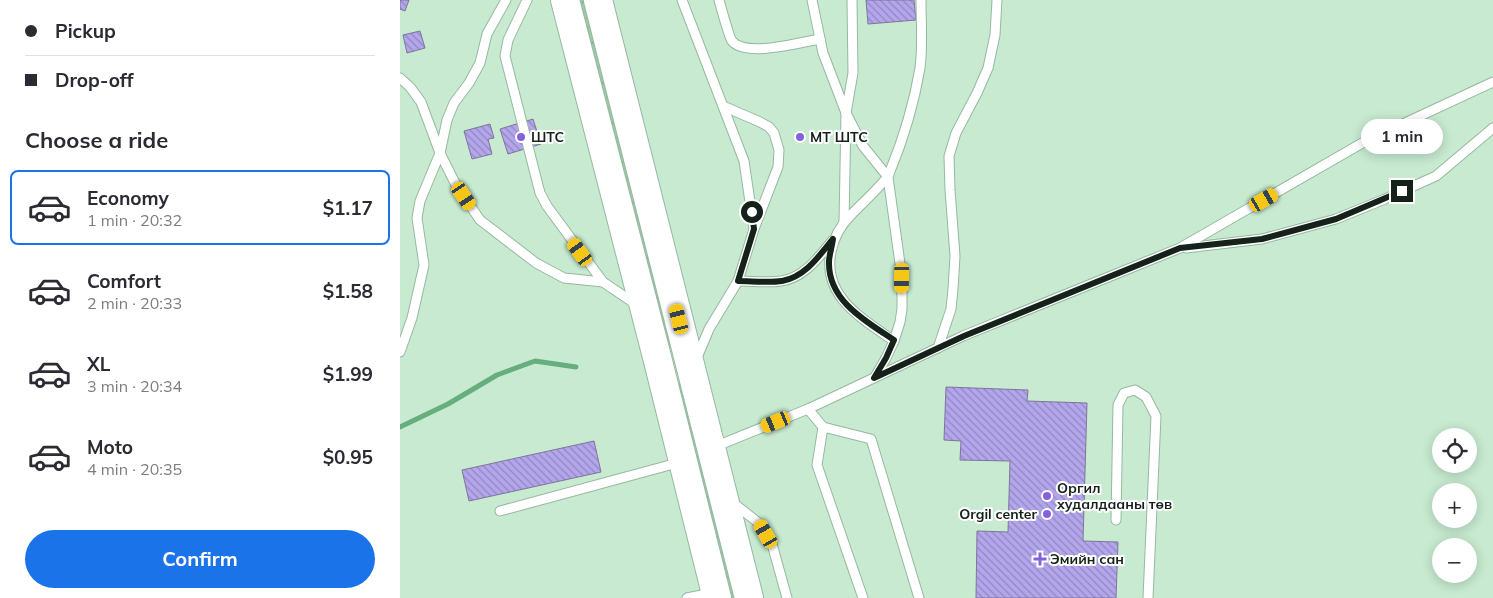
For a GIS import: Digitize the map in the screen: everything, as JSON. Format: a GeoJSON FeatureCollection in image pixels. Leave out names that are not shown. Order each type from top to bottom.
{"type":"FeatureCollection","features":[{"type":"Feature","properties":{"kind":"highway"},"geometry":{"type":"LineString","coordinates":[[565,0],[716,595]]}},
{"type":"Feature","properties":{"kind":"highway"},"geometry":{"type":"LineString","coordinates":[[598,0],[749,598]]}},
{"type":"Feature","properties":{"kind":"highway"},"geometry":{"type":"LineString","coordinates":[[658,361],[690,361]]}},
{"type":"Feature","properties":{"kind":"lane"},"geometry":{"type":"LineString","coordinates":[[400,352],[412,318],[424,265],[417,218],[420,201],[440,153],[447,120],[454,103],[469,83],[480,63],[487,34],[506,0]]}},
{"type":"Feature","properties":{"kind":"lane"},"geometry":{"type":"LineString","coordinates":[[526,0],[508,40],[506,56],[540,192],[547,206],[603,282],[644,310]]}},
{"type":"Feature","properties":{"kind":"lane"},"geometry":{"type":"LineString","coordinates":[[682,0],[744,160],[754,229]]}},
{"type":"Feature","properties":{"kind":"lane"},"geometry":{"type":"LineString","coordinates":[[719,0],[732,41],[739,46],[751,49],[774,48],[820,39]]}},
{"type":"Feature","properties":{"kind":"lane"},"geometry":{"type":"LineString","coordinates":[[812,0],[823,53],[846,113],[862,146],[888,177],[902,278],[902,309],[894,340],[874,378]]}},
{"type":"Feature","properties":{"kind":"lane"},"geometry":{"type":"LineString","coordinates":[[844,222],[846,113],[853,73],[852,0]]}},
{"type":"Feature","properties":{"kind":"lane"},"geometry":{"type":"LineString","coordinates":[[738,281],[782,281],[800,274],[813,264],[844,222],[888,177],[913,102],[920,67],[921,0]]}},
{"type":"Feature","properties":{"kind":"lane"},"geometry":{"type":"LineString","coordinates":[[938,348],[951,309],[954,289],[955,256],[949,156],[956,133],[988,68],[995,35],[997,0]]}},
{"type":"Feature","properties":{"kind":"lane"},"geometry":{"type":"LineString","coordinates":[[400,78],[410,87],[421,102],[440,153],[456,185],[480,220],[536,263],[564,278],[603,282]]}},
{"type":"Feature","properties":{"kind":"lane"},"geometry":{"type":"LineString","coordinates":[[712,448],[808,409],[972,332],[1180,248],[1364,142],[1493,82]]}},
{"type":"Feature","properties":{"kind":"lane"},"geometry":{"type":"LineString","coordinates":[[690,361],[738,281],[754,229],[778,167],[779,150],[774,133],[769,127],[723,106]]}},
{"type":"Feature","properties":{"kind":"lane"},"geometry":{"type":"LineString","coordinates":[[1180,248],[1262,239],[1336,219],[1436,176],[1493,128]]}},
{"type":"Feature","properties":{"kind":"lane"},"geometry":{"type":"LineString","coordinates":[[833,239],[829,262],[837,293],[848,306],[894,340]]}},
{"type":"Feature","properties":{"kind":"lane"},"geometry":{"type":"LineString","coordinates":[[1116,520],[1118,405],[1124,393],[1135,390],[1146,397],[1156,416],[1148,598]]}},
{"type":"Feature","properties":{"kind":"lane"},"geometry":{"type":"LineString","coordinates":[[808,409],[823,427],[871,439],[919,598]]}},
{"type":"Feature","properties":{"kind":"lane"},"geometry":{"type":"LineString","coordinates":[[823,427],[817,465],[863,598]]}},
{"type":"Feature","properties":{"kind":"lane"},"geometry":{"type":"LineString","coordinates":[[500,511],[683,462]]}},
{"type":"Feature","properties":{"kind":"lane"},"geometry":{"type":"LineString","coordinates":[[724,496],[760,524],[772,544],[787,598]]}},
{"type":"Feature","properties":{"kind":"lane"},"geometry":{"type":"LineString","coordinates":[[687,598],[716,595]]}},
{"type":"Feature","properties":{"kind":"green space"},"geometry":{"type":"Polygon","coordinates":[[[575,0],[586,0],[674,345],[664,348],[575,0]]]}},
{"type":"Feature","properties":{"kind":"green space"},"geometry":{"type":"Polygon","coordinates":[[[682,383],[738,598],[730,598],[673,385],[682,383]]]}},
{"type":"Feature","properties":{"kind":"building"},"geometry":{"type":"Polygon","coordinates":[[[400,0],[409,0],[405,11],[400,9],[400,0]]]}},
{"type":"Feature","properties":{"kind":"building"},"geometry":{"type":"Polygon","coordinates":[[[866,0],[914,0],[916,20],[868,24],[866,0]]]}},
{"type":"Feature","properties":{"kind":"building"},"geometry":{"type":"Polygon","coordinates":[[[420,31],[425,48],[407,53],[403,35],[420,31]]]}},
{"type":"Feature","properties":{"kind":"building","name":"ШТС"},"geometry":{"type":"Polygon","coordinates":[[[533,119],[541,144],[508,154],[500,129],[533,119]]]}},
{"type":"Feature","properties":{"kind":"building"},"geometry":{"type":"Polygon","coordinates":[[[490,124],[494,138],[488,139],[492,154],[472,159],[464,131],[490,124]]]}},
{"type":"Feature","properties":{"kind":"building","name":"Оргил худалдааны төв"},"geometry":{"type":"Polygon","coordinates":[[[946,387],[1028,390],[1027,401],[1087,403],[1083,541],[1118,542],[1116,598],[976,598],[977,531],[1008,532],[1010,461],[960,460],[961,441],[944,440],[946,387]]]}},
{"type":"Feature","properties":{"kind":"building"},"geometry":{"type":"Polygon","coordinates":[[[594,441],[601,472],[469,501],[462,470],[594,441]]]}},
{"type":"Feature","properties":{"kind":"waterway"},"geometry":{"type":"LineString","coordinates":[[400,427],[448,404],[497,375],[535,361],[576,367]]}},
{"type":"Feature","properties":{"kind":"place","name":"ШТС"},"geometry":{"type":"Point","coordinates":[521,137]}},
{"type":"Feature","properties":{"kind":"place","name":"МТ ШТС"},"geometry":{"type":"Point","coordinates":[800,137]}},
{"type":"Feature","properties":{"kind":"place","name":"Оргил худалдааны төв"},"geometry":{"type":"Point","coordinates":[1047,496]}},
{"type":"Feature","properties":{"kind":"place","name":"Orgil center"},"geometry":{"type":"Point","coordinates":[1047,514]}},
{"type":"Feature","properties":{"kind":"place","name":"Эмийн сан"},"geometry":{"type":"Point","coordinates":[1040,559]}},
{"type":"Feature","properties":{"kind":"route"},"geometry":{"type":"LineString","coordinates":[[752,212],[754,229],[738,281],[782,281],[800,274],[813,264],[833,239],[829,262],[837,293],[848,306],[894,340],[874,378],[964,336],[1180,248],[1262,239],[1336,219],[1402,191]]}}]}
